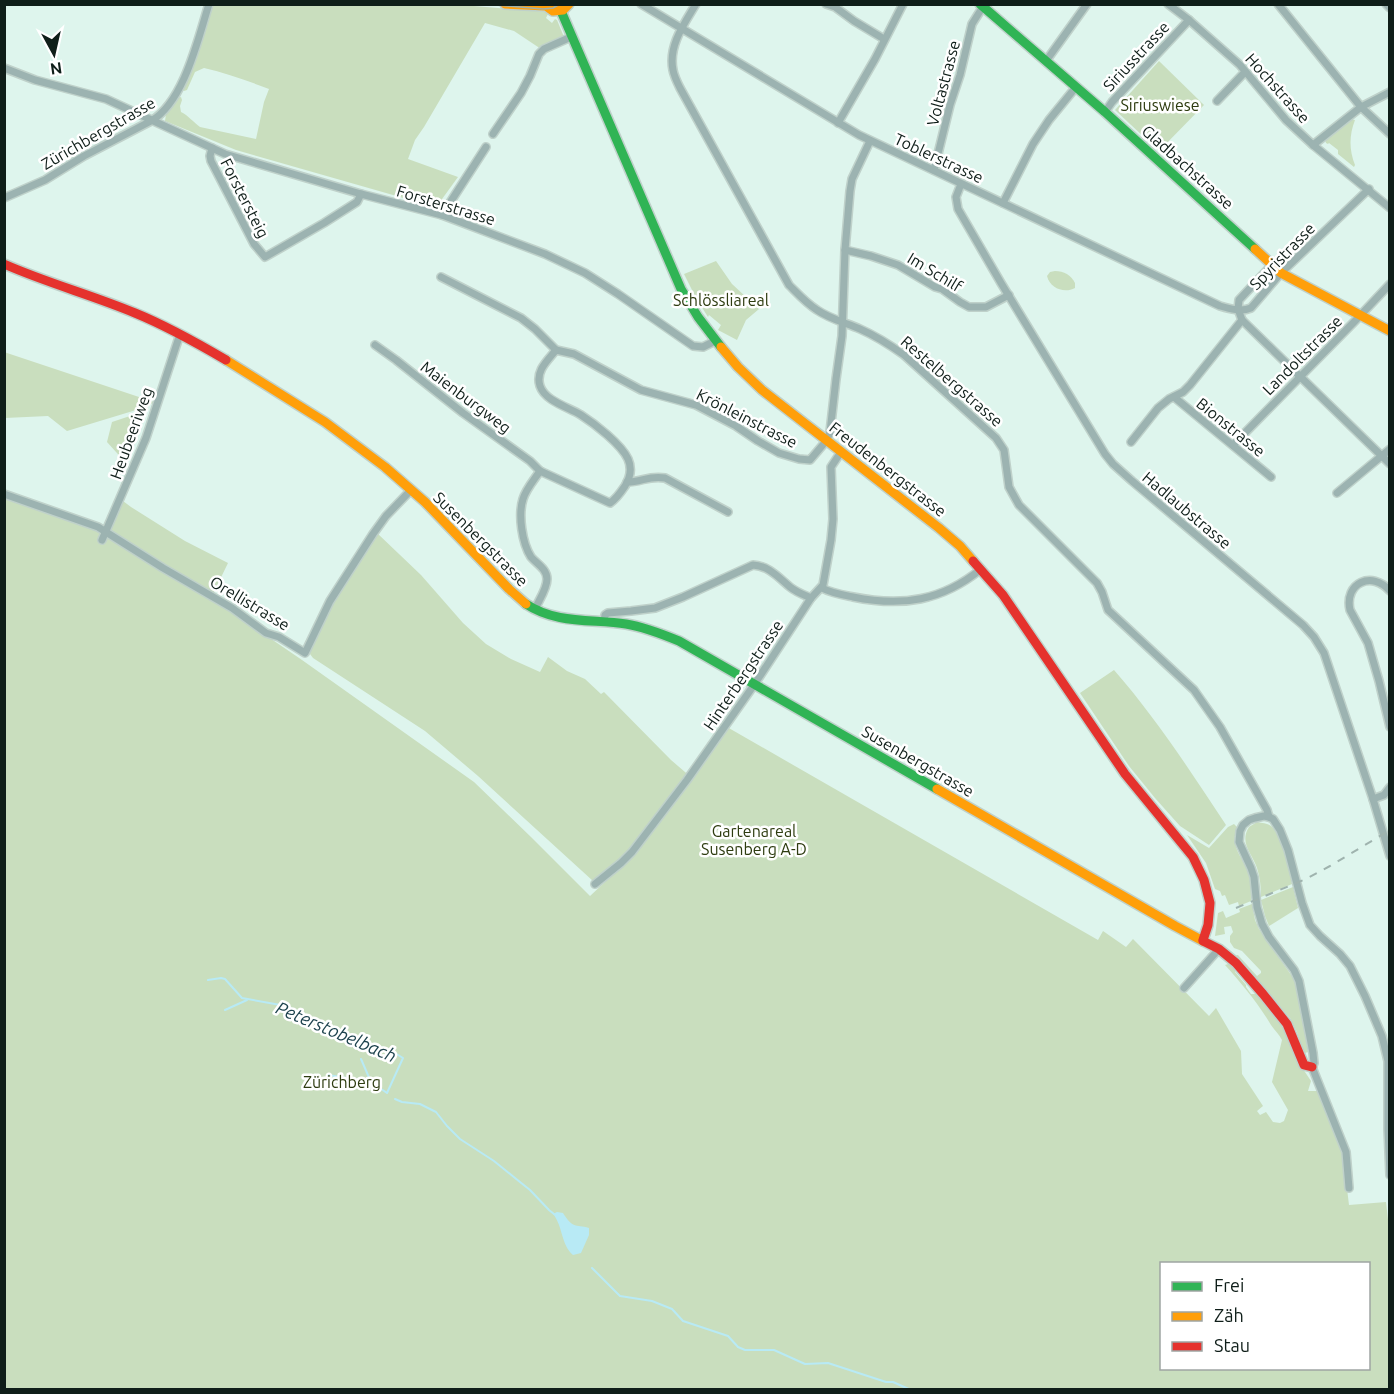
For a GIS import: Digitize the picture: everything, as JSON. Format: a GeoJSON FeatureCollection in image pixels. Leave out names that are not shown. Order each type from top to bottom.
{"type":"FeatureCollection","features":[{"type":"Feature","properties":{"kind":"street","name":"Zürichbergstrasse"},"geometry":{"type":"LineString","coordinates":[[4,198],[45,180],[164,112],[177,92],[190,61],[209,4]]}},
{"type":"Feature","properties":{"kind":"street"},"geometry":{"type":"LineString","coordinates":[[505,4],[547,5],[553,10],[561,11],[569,4]]}},
{"type":"Feature","properties":{"kind":"street","name":"Toblerstrasse"},"geometry":{"type":"LineString","coordinates":[[641,4],[870,141],[1220,306],[1238,309]]}},
{"type":"Feature","properties":{"kind":"street","name":"Restelbergstrasse"},"geometry":{"type":"LineString","coordinates":[[696,4],[673,50],[673,73],[789,285],[809,305],[891,345],[996,438],[1004,450],[1009,487],[1019,505],[1097,584],[1108,610],[1194,690],[1220,727],[1264,804],[1269,817],[1280,830],[1310,925],[1350,966],[1383,1036],[1388,1061],[1389,1175]]}},
{"type":"Feature","properties":{"kind":"street"},"geometry":{"type":"LineString","coordinates":[[826,4],[835,7],[884,39]]}},
{"type":"Feature","properties":{"kind":"street"},"geometry":{"type":"LineString","coordinates":[[838,123],[903,4]]}},
{"type":"Feature","properties":{"kind":"street"},"geometry":{"type":"LineString","coordinates":[[1046,61],[1087,4]]}},
{"type":"Feature","properties":{"kind":"street","name":"Hochstrasse"},"geometry":{"type":"LineString","coordinates":[[1168,4],[1226,52],[1286,120],[1313,145],[1369,189],[1389,208]]}},
{"type":"Feature","properties":{"kind":"street"},"geometry":{"type":"LineString","coordinates":[[1278,4],[1361,106],[1389,134]]}},
{"type":"Feature","properties":{"kind":"street"},"geometry":{"type":"LineString","coordinates":[[1386,4],[1389,8]]}},
{"type":"Feature","properties":{"kind":"street","name":"Gladbachstrasse"},"geometry":{"type":"LineString","coordinates":[[982,5],[1105,112],[1281,273],[1389,332]]}},
{"type":"Feature","properties":{"kind":"street","name":"Voltastrasse"},"geometry":{"type":"LineString","coordinates":[[933,170],[972,24],[982,5]]}},
{"type":"Feature","properties":{"kind":"street","name":"Freudenbergstrasse"},"geometry":{"type":"LineString","coordinates":[[561,11],[690,306],[715,342],[762,390],[939,528],[960,546],[1003,595],[1125,774],[1193,857],[1204,880],[1210,903],[1208,925],[1203,940]]}},
{"type":"Feature","properties":{"kind":"street","name":"Siriusstrasse"},"geometry":{"type":"LineString","coordinates":[[1105,112],[1189,20]]}},
{"type":"Feature","properties":{"kind":"street"},"geometry":{"type":"LineString","coordinates":[[493,134],[521,93],[539,54],[544,49],[571,37]]}},
{"type":"Feature","properties":{"kind":"street","name":"Forsterstrasse"},"geometry":{"type":"LineString","coordinates":[[4,68],[35,80],[106,99],[225,154],[442,215],[545,254],[576,268],[618,294],[693,346],[703,347],[715,342]]}},
{"type":"Feature","properties":{"kind":"street"},"geometry":{"type":"LineString","coordinates":[[1217,100],[1245,72]]}},
{"type":"Feature","properties":{"kind":"street"},"geometry":{"type":"LineString","coordinates":[[1003,203],[1048,120],[1076,87]]}},
{"type":"Feature","properties":{"kind":"street"},"geometry":{"type":"LineString","coordinates":[[1313,145],[1361,106],[1389,92]]}},
{"type":"Feature","properties":{"kind":"street"},"geometry":{"type":"LineString","coordinates":[[826,440],[831,426],[842,336],[846,226],[852,178],[870,141]]}},
{"type":"Feature","properties":{"kind":"street"},"geometry":{"type":"LineString","coordinates":[[442,215],[486,147]]}},
{"type":"Feature","properties":{"kind":"street","name":"Forstersteig"},"geometry":{"type":"LineString","coordinates":[[212,148],[211,160],[254,244],[264,257],[357,202],[361,194]]}},
{"type":"Feature","properties":{"kind":"street","name":"Hadlaubstrasse"},"geometry":{"type":"LineString","coordinates":[[962,184],[956,197],[958,209],[1098,444],[1113,464],[1296,619],[1314,637],[1324,653],[1373,799],[1389,856]]}},
{"type":"Feature","properties":{"kind":"street","name":"Spyristrasse"},"geometry":{"type":"LineString","coordinates":[[1238,309],[1251,308],[1281,273],[1369,189]]}},
{"type":"Feature","properties":{"kind":"street","name":"Im Schilf"},"geometry":{"type":"LineString","coordinates":[[845,250],[898,265],[969,307],[986,307],[1009,295]]}},
{"type":"Feature","properties":{"kind":"street","name":"Susenbergstrasse"},"geometry":{"type":"LineString","coordinates":[[4,264],[39,279],[92,296],[180,334],[248,373],[330,426],[379,462],[435,511],[515,596],[534,609],[573,621],[604,621],[638,626],[668,637],[1219,949],[1236,963],[1280,1015],[1291,1032],[1305,1065],[1312,1067]]}},
{"type":"Feature","properties":{"kind":"street"},"geometry":{"type":"LineString","coordinates":[[1272,265],[1239,300],[1238,309],[1242,320],[1389,464]]}},
{"type":"Feature","properties":{"kind":"street"},"geometry":{"type":"LineString","coordinates":[[441,277],[457,281],[521,318],[535,329],[556,350],[540,372],[539,382],[542,392],[582,415],[601,430],[628,460],[629,477],[613,502],[608,503],[540,471],[527,490],[523,500],[522,530],[526,547],[534,561],[545,571],[547,578],[534,609]]}},
{"type":"Feature","properties":{"kind":"street","name":"Landoltstrasse"},"geometry":{"type":"LineString","coordinates":[[1233,446],[1389,284]]}},
{"type":"Feature","properties":{"kind":"street"},"geometry":{"type":"LineString","coordinates":[[1131,442],[1158,408],[1190,385],[1242,320]]}},
{"type":"Feature","properties":{"kind":"street","name":"Heubeeriweg"},"geometry":{"type":"LineString","coordinates":[[102,540],[146,438],[180,334]]}},
{"type":"Feature","properties":{"kind":"street","name":"Maienburgweg"},"geometry":{"type":"LineString","coordinates":[[375,345],[530,461],[540,471]]}},
{"type":"Feature","properties":{"kind":"street","name":"Krönleinstrasse"},"geometry":{"type":"LineString","coordinates":[[556,350],[574,354],[641,390],[696,405],[736,426],[770,448],[789,456],[810,460],[826,440]]}},
{"type":"Feature","properties":{"kind":"street","name":"Bionstrasse"},"geometry":{"type":"LineString","coordinates":[[1174,397],[1271,477]]}},
{"type":"Feature","properties":{"kind":"street"},"geometry":{"type":"LineString","coordinates":[[1337,493],[1389,449]]}},
{"type":"Feature","properties":{"kind":"street"},"geometry":{"type":"LineString","coordinates":[[841,452],[831,467],[833,519],[826,578],[822,588],[866,599],[889,601],[921,599],[951,590],[981,569]]}},
{"type":"Feature","properties":{"kind":"street"},"geometry":{"type":"LineString","coordinates":[[627,482],[656,476],[665,478],[728,512]]}},
{"type":"Feature","properties":{"kind":"street","name":"Orellistrasse"},"geometry":{"type":"LineString","coordinates":[[4,494],[98,527],[232,609],[266,633],[279,637],[305,653],[330,601],[368,542],[386,516],[411,490]]}},
{"type":"Feature","properties":{"kind":"street"},"geometry":{"type":"LineString","coordinates":[[604,621],[608,613],[656,608],[753,565],[767,569],[792,588],[811,598]]}},
{"type":"Feature","properties":{"kind":"street"},"geometry":{"type":"LineString","coordinates":[[1389,591],[1385,585],[1374,580],[1363,582],[1353,588],[1349,604],[1368,643],[1389,727]]}},
{"type":"Feature","properties":{"kind":"street","name":"Hinterbergstrasse"},"geometry":{"type":"LineString","coordinates":[[595,884],[621,863],[649,830],[687,780],[811,598],[822,588]]}},
{"type":"Feature","properties":{"kind":"street"},"geometry":{"type":"LineString","coordinates":[[1373,799],[1384,795],[1389,787]]}},
{"type":"Feature","properties":{"kind":"street"},"geometry":{"type":"LineString","coordinates":[[1269,817],[1264,816],[1246,822],[1240,831],[1239,842],[1254,877],[1257,907],[1262,924],[1299,981],[1313,1053],[1312,1067],[1346,1152],[1349,1188]]}},
{"type":"Feature","properties":{"kind":"street"},"geometry":{"type":"LineString","coordinates":[[1184,988],[1219,949]]}},
{"type":"Feature","properties":{"kind":"green space"},"geometry":{"type":"Polygon","coordinates":[[[450,4],[548,12],[546,18],[552,23],[555,19],[557,20],[564,37],[541,49],[514,31],[485,23],[415,140],[408,159],[458,177],[435,207],[236,150],[165,121],[166,114],[177,98],[181,97],[181,112],[200,127],[256,139],[269,89],[204,68],[195,72],[187,90],[182,89],[213,5],[450,4]]]}},
{"type":"Feature","properties":{"kind":"green space","name":"Siriuswiese"},"geometry":{"type":"Polygon","coordinates":[[[1159,61],[1204,105],[1159,151],[1115,110],[1159,61]]]}},
{"type":"Feature","properties":{"kind":"green space"},"geometry":{"type":"Polygon","coordinates":[[[1351,119],[1355,120],[1350,142],[1354,167],[1325,140],[1351,119]]]}},
{"type":"Feature","properties":{"kind":"green space","name":"Schlössliareal"},"geometry":{"type":"Polygon","coordinates":[[[716,261],[732,284],[759,309],[746,320],[737,340],[718,330],[721,325],[709,315],[708,317],[684,274],[716,261]]]}},
{"type":"Feature","properties":{"kind":"green space"},"geometry":{"type":"Polygon","coordinates":[[[1055,271],[1069,276],[1075,283],[1075,288],[1062,290],[1054,287],[1047,276],[1050,272],[1055,271]]]}},
{"type":"Feature","properties":{"kind":"green space"},"geometry":{"type":"Polygon","coordinates":[[[4,352],[154,402],[146,407],[67,431],[48,416],[5,418],[4,352]]]}},
{"type":"Feature","properties":{"kind":"green space"},"geometry":{"type":"Polygon","coordinates":[[[142,412],[126,463],[107,442],[112,422],[142,412]]]}},
{"type":"Feature","properties":{"kind":"green space","name":"Zürichberg"},"geometry":{"type":"Polygon","coordinates":[[[5,497],[93,528],[111,538],[112,526],[123,501],[185,541],[228,563],[211,598],[474,782],[590,896],[620,868],[614,866],[593,881],[425,731],[310,654],[325,614],[377,533],[421,575],[463,623],[486,644],[511,659],[540,672],[548,657],[567,671],[585,679],[601,694],[604,692],[671,760],[692,778],[727,727],[1098,940],[1103,931],[1126,947],[1133,939],[1209,1016],[1216,1008],[1241,1051],[1242,1074],[1263,1106],[1257,1111],[1260,1115],[1266,1112],[1273,1122],[1280,1123],[1284,1121],[1288,1110],[1272,1082],[1282,1040],[1255,1001],[1225,965],[1231,963],[1251,994],[1258,994],[1284,1027],[1301,1066],[1311,1081],[1308,1091],[1317,1091],[1343,1156],[1349,1205],[1386,1202],[1390,1237],[1389,1389],[5,1390],[5,497]]]}},
{"type":"Feature","properties":{"kind":"green space"},"geometry":{"type":"Polygon","coordinates":[[[1114,670],[1159,726],[1226,825],[1209,845],[1180,826],[1155,798],[1129,766],[1080,693],[1114,670]]]}},
{"type":"Feature","properties":{"kind":"green space"},"geometry":{"type":"Polygon","coordinates":[[[1257,822],[1269,825],[1275,830],[1292,884],[1261,897],[1258,871],[1247,848],[1245,838],[1249,827],[1257,822]]]}},
{"type":"Feature","properties":{"kind":"green space"},"geometry":{"type":"Polygon","coordinates":[[[1234,824],[1237,827],[1235,840],[1237,850],[1248,872],[1251,886],[1251,901],[1239,906],[1238,902],[1229,905],[1225,895],[1222,896],[1220,891],[1215,889],[1206,863],[1187,835],[1209,848],[1228,827],[1234,824]]]}},
{"type":"Feature","properties":{"kind":"green space"},"geometry":{"type":"Polygon","coordinates":[[[1293,887],[1298,908],[1269,926],[1261,900],[1293,887]]]}},
{"type":"Feature","properties":{"kind":"green space"},"geometry":{"type":"Polygon","coordinates":[[[1252,904],[1259,929],[1296,982],[1308,1052],[1305,1053],[1302,1049],[1290,1018],[1236,955],[1257,976],[1261,973],[1242,951],[1234,948],[1230,942],[1233,932],[1231,926],[1224,927],[1225,934],[1215,936],[1218,913],[1223,911],[1226,918],[1252,904]]]}},
{"type":"Feature","properties":{"kind":"water"},"geometry":{"type":"Polygon","coordinates":[[[563,1213],[572,1224],[589,1228],[589,1235],[581,1253],[573,1255],[566,1246],[553,1214],[563,1213]]]}},
{"type":"Feature","properties":{"kind":"waterway","name":"Peterstobelbach"},"geometry":{"type":"LineString","coordinates":[[208,980],[225,979],[242,998],[286,1006],[365,1042],[390,1050],[403,1058],[387,1093],[371,1082],[361,1059]]}},
{"type":"Feature","properties":{"kind":"waterway"},"geometry":{"type":"LineString","coordinates":[[225,1010],[247,1000]]}},
{"type":"Feature","properties":{"kind":"waterway"},"geometry":{"type":"LineString","coordinates":[[328,1075],[371,1082]]}},
{"type":"Feature","properties":{"kind":"waterway","name":"Peterstobelbach"},"geometry":{"type":"LineString","coordinates":[[395,1099],[420,1104],[436,1112],[460,1139],[494,1161],[530,1190],[554,1214]]}},
{"type":"Feature","properties":{"kind":"waterway","name":"Peterstobelbach"},"geometry":{"type":"LineString","coordinates":[[592,1268],[620,1296],[652,1301],[672,1309],[683,1321],[728,1336],[738,1347],[745,1350],[774,1350],[805,1364],[828,1363],[886,1382],[893,1382],[911,1390]]}},
{"type":"Feature","properties":{"kind":"tram line"},"geometry":{"type":"LineString","coordinates":[[483,4],[543,9],[553,8],[560,4]]}},
{"type":"Feature","properties":{"kind":"railway"},"geometry":{"type":"LineString","coordinates":[[1236,908],[1306,879],[1390,830]]}},
{"type":"Feature","properties":{"kind":"traffic: fast"},"geometry":{"type":"LineString","coordinates":[[980,4],[1105,112],[1255,249]]}},
{"type":"Feature","properties":{"kind":"traffic: fast"},"geometry":{"type":"LineString","coordinates":[[561,11],[681,289],[698,317],[721,347]]}},
{"type":"Feature","properties":{"kind":"traffic: fast"},"geometry":{"type":"LineString","coordinates":[[526,604],[549,615],[574,620],[633,625],[679,641],[937,789]]}},
{"type":"Feature","properties":{"kind":"traffic: slow"},"geometry":{"type":"LineString","coordinates":[[505,4],[546,6],[553,11],[563,10],[569,4]]}},
{"type":"Feature","properties":{"kind":"traffic: slow"},"geometry":{"type":"LineString","coordinates":[[1255,249],[1281,273],[1390,331]]}},
{"type":"Feature","properties":{"kind":"traffic: slow"},"geometry":{"type":"LineString","coordinates":[[721,347],[762,390],[939,528],[973,561]]}},
{"type":"Feature","properties":{"kind":"traffic: slow"},"geometry":{"type":"LineString","coordinates":[[226,360],[325,422],[385,467],[425,502],[526,604]]}},
{"type":"Feature","properties":{"kind":"traffic: slow"},"geometry":{"type":"LineString","coordinates":[[937,789],[1203,941]]}},
{"type":"Feature","properties":{"kind":"traffic: jam"},"geometry":{"type":"LineString","coordinates":[[4,264],[147,318],[226,360]]}},
{"type":"Feature","properties":{"kind":"traffic: jam"},"geometry":{"type":"LineString","coordinates":[[973,561],[1003,595],[1125,774],[1193,857],[1204,880],[1210,903],[1208,925],[1203,940]]}},
{"type":"Feature","properties":{"kind":"traffic: jam"},"geometry":{"type":"LineString","coordinates":[[1203,941],[1219,949],[1236,963],[1263,994],[1287,1024],[1304,1065],[1312,1067]]}},
{"type":"Feature","properties":{"kind":"park label","name":"Gartenareal Susenberg A-D"},"geometry":{"type":"Point","coordinates":[754,840]}}]}
